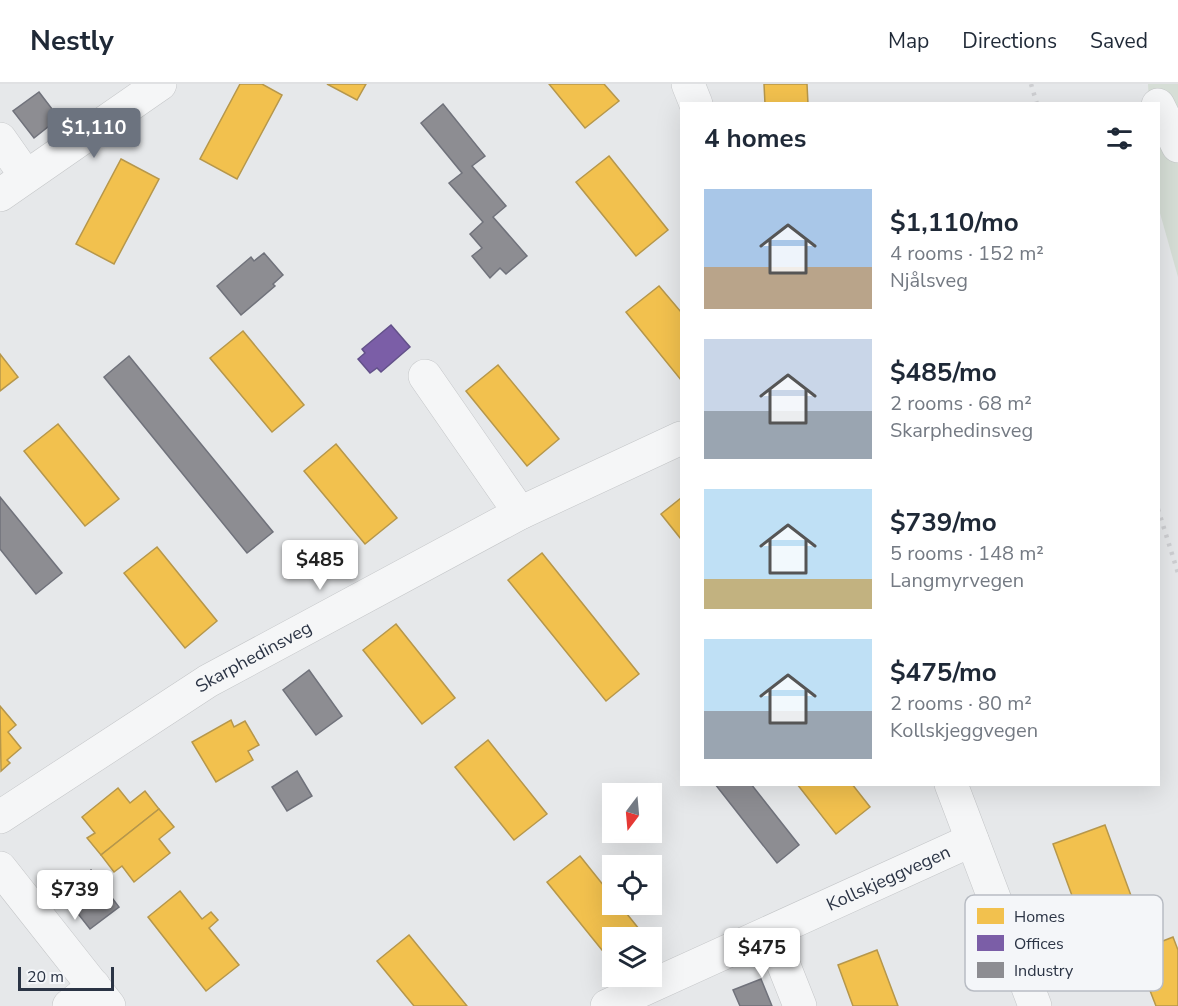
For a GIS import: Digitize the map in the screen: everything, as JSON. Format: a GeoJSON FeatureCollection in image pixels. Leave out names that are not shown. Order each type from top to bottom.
{"type":"FeatureCollection","features":[{"type":"Feature","properties":{"kind":"street"},"geometry":{"type":"LineString","coordinates":[[0,195],[160,84]]}},
{"type":"Feature","properties":{"kind":"street"},"geometry":{"type":"LineString","coordinates":[[688,84],[695,102]]}},
{"type":"Feature","properties":{"kind":"street"},"geometry":{"type":"LineString","coordinates":[[1148,84],[1157,102]]}},
{"type":"Feature","properties":{"kind":"street"},"geometry":{"type":"LineString","coordinates":[[1160,108],[1178,146]]}},
{"type":"Feature","properties":{"kind":"street"},"geometry":{"type":"LineString","coordinates":[[0,139],[26,176]]}},
{"type":"Feature","properties":{"kind":"street"},"geometry":{"type":"LineString","coordinates":[[425,376],[520,513]]}},
{"type":"Feature","properties":{"kind":"street","name":"Skarphedinsveg"},"geometry":{"type":"LineString","coordinates":[[0,817],[208,681],[520,513],[680,438]]}},
{"type":"Feature","properties":{"kind":"street"},"geometry":{"type":"LineString","coordinates":[[952,786],[993,895]]}},
{"type":"Feature","properties":{"kind":"street","name":"Kollskjeggvegen"},"geometry":{"type":"LineString","coordinates":[[607,1006],[972,840]]}},
{"type":"Feature","properties":{"kind":"street"},"geometry":{"type":"LineString","coordinates":[[0,868],[91,999]]}},
{"type":"Feature","properties":{"kind":"street"},"geometry":{"type":"LineString","coordinates":[[771,933],[800,1006]]}},
{"type":"Feature","properties":{"kind":"street"},"geometry":{"type":"LineString","coordinates":[[1029,991],[1035,1006]]}},
{"type":"Feature","properties":{"kind":"shaded area"},"geometry":{"type":"Polygon","coordinates":[[[1148,84],[1178,84],[1178,277],[1160,213],[1160,102],[1149,102],[1148,84]]]}},
{"type":"Feature","properties":{"kind":"building: Homes"},"geometry":{"type":"Polygon","coordinates":[[[240,84],[262,84],[282,95],[237,179],[200,159],[240,84]]]}},
{"type":"Feature","properties":{"kind":"building: Homes"},"geometry":{"type":"Polygon","coordinates":[[[327,84],[366,84],[357,100],[327,84]]]}},
{"type":"Feature","properties":{"kind":"building: Homes"},"geometry":{"type":"Polygon","coordinates":[[[549,84],[604,84],[619,101],[585,128],[549,84]]]}},
{"type":"Feature","properties":{"kind":"building: Homes"},"geometry":{"type":"Polygon","coordinates":[[[764,84],[807,84],[808,102],[765,102],[764,84]]]}},
{"type":"Feature","properties":{"kind":"building: Homes"},"geometry":{"type":"Polygon","coordinates":[[[609,156],[668,230],[636,256],[576,182],[609,156]]]}},
{"type":"Feature","properties":{"kind":"building: Homes"},"geometry":{"type":"Polygon","coordinates":[[[121,159],[159,179],[114,264],[76,244],[121,159]]]}},
{"type":"Feature","properties":{"kind":"building: Homes"},"geometry":{"type":"Polygon","coordinates":[[[659,286],[680,311],[680,379],[626,312],[659,286]]]}},
{"type":"Feature","properties":{"kind":"building: Homes"},"geometry":{"type":"Polygon","coordinates":[[[243,331],[304,405],[272,432],[210,358],[243,331]]]}},
{"type":"Feature","properties":{"kind":"building: Homes"},"geometry":{"type":"Polygon","coordinates":[[[0,354],[18,377],[0,391],[0,354]]]}},
{"type":"Feature","properties":{"kind":"building: Homes"},"geometry":{"type":"Polygon","coordinates":[[[498,365],[559,439],[527,466],[466,391],[498,365]]]}},
{"type":"Feature","properties":{"kind":"building: Homes"},"geometry":{"type":"Polygon","coordinates":[[[58,424],[119,499],[85,526],[24,451],[58,424]]]}},
{"type":"Feature","properties":{"kind":"building: Homes"},"geometry":{"type":"Polygon","coordinates":[[[336,444],[397,518],[365,544],[304,471],[336,444]]]}},
{"type":"Feature","properties":{"kind":"building: Homes"},"geometry":{"type":"Polygon","coordinates":[[[680,499],[680,538],[661,514],[680,499]]]}},
{"type":"Feature","properties":{"kind":"building: Homes"},"geometry":{"type":"Polygon","coordinates":[[[157,547],[217,621],[185,648],[124,573],[157,547]]]}},
{"type":"Feature","properties":{"kind":"building: Homes"},"geometry":{"type":"Polygon","coordinates":[[[542,553],[639,674],[606,701],[508,580],[542,553]]]}},
{"type":"Feature","properties":{"kind":"building: Homes"},"geometry":{"type":"Polygon","coordinates":[[[396,624],[455,698],[422,724],[363,650],[396,624]]]}},
{"type":"Feature","properties":{"kind":"building: Homes"},"geometry":{"type":"Polygon","coordinates":[[[0,706],[16,725],[8,732],[21,748],[7,760],[10,763],[1,771],[0,706]]]}},
{"type":"Feature","properties":{"kind":"building: Homes"},"geometry":{"type":"Polygon","coordinates":[[[231,720],[234,727],[245,721],[259,745],[248,751],[253,760],[216,782],[192,742],[231,720]]]}},
{"type":"Feature","properties":{"kind":"building: Homes"},"geometry":{"type":"Polygon","coordinates":[[[488,740],[547,814],[514,840],[455,767],[488,740]]]}},
{"type":"Feature","properties":{"kind":"building: Homes"},"geometry":{"type":"Polygon","coordinates":[[[799,786],[854,786],[870,807],[836,834],[799,786]]]}},
{"type":"Feature","properties":{"kind":"building: Homes"},"geometry":{"type":"Polygon","coordinates":[[[118,788],[130,803],[145,791],[159,809],[101,855],[87,838],[95,833],[82,817],[118,788]]]}},
{"type":"Feature","properties":{"kind":"building: Homes"},"geometry":{"type":"Polygon","coordinates":[[[159,809],[174,827],[159,839],[170,853],[134,882],[122,866],[114,872],[101,855],[159,809]]]}},
{"type":"Feature","properties":{"kind":"building: Homes"},"geometry":{"type":"Polygon","coordinates":[[[1105,825],[1131,895],[1072,895],[1053,844],[1105,825]]]}},
{"type":"Feature","properties":{"kind":"building: Homes"},"geometry":{"type":"Polygon","coordinates":[[[580,856],[602,884],[602,915],[628,915],[637,927],[602,927],[602,950],[547,882],[580,856]]]}},
{"type":"Feature","properties":{"kind":"building: Homes"},"geometry":{"type":"Polygon","coordinates":[[[180,891],[202,919],[211,912],[218,920],[209,928],[239,965],[206,991],[148,917],[180,891]]]}},
{"type":"Feature","properties":{"kind":"building: Homes"},"geometry":{"type":"Polygon","coordinates":[[[409,935],[467,1006],[414,1006],[377,961],[409,935]]]}},
{"type":"Feature","properties":{"kind":"building: Homes"},"geometry":{"type":"Polygon","coordinates":[[[1173,937],[1178,950],[1178,1006],[1156,1006],[1150,991],[1163,991],[1163,941],[1173,937]]]}},
{"type":"Feature","properties":{"kind":"building: Homes"},"geometry":{"type":"Polygon","coordinates":[[[877,950],[898,1006],[853,1006],[838,965],[877,950]]]}},
{"type":"Feature","properties":{"kind":"building: Offices"},"geometry":{"type":"Polygon","coordinates":[[[391,325],[410,347],[381,372],[377,368],[370,373],[358,359],[365,353],[362,349],[391,325]]]}},
{"type":"Feature","properties":{"kind":"building: Industry"},"geometry":{"type":"Polygon","coordinates":[[[39,92],[59,118],[34,138],[13,111],[39,92]]]}},
{"type":"Feature","properties":{"kind":"building: Industry"},"geometry":{"type":"Polygon","coordinates":[[[443,104],[485,156],[472,166],[506,206],[493,217],[527,256],[506,274],[500,268],[490,278],[472,256],[482,248],[470,234],[483,222],[449,183],[462,173],[421,123],[443,104]]]}},
{"type":"Feature","properties":{"kind":"building: Industry"},"geometry":{"type":"Polygon","coordinates":[[[264,253],[283,275],[273,284],[275,286],[241,315],[217,286],[251,257],[254,261],[264,253]]]}},
{"type":"Feature","properties":{"kind":"building: Industry"},"geometry":{"type":"Polygon","coordinates":[[[129,356],[273,532],[247,553],[104,377],[129,356]]]}},
{"type":"Feature","properties":{"kind":"building: Industry"},"geometry":{"type":"Polygon","coordinates":[[[0,497],[62,573],[36,594],[0,549],[0,497]]]}},
{"type":"Feature","properties":{"kind":"building: Industry"},"geometry":{"type":"Polygon","coordinates":[[[309,670],[342,716],[316,735],[283,690],[309,670]]]}},
{"type":"Feature","properties":{"kind":"building: Industry"},"geometry":{"type":"Polygon","coordinates":[[[297,771],[312,796],[287,811],[272,787],[297,771]]]}},
{"type":"Feature","properties":{"kind":"building: Industry"},"geometry":{"type":"Polygon","coordinates":[[[717,786],[753,786],[799,845],[777,863],[717,786]]]}},
{"type":"Feature","properties":{"kind":"building: Industry"},"geometry":{"type":"Polygon","coordinates":[[[91,870],[119,907],[90,929],[61,892],[91,870]]]}},
{"type":"Feature","properties":{"kind":"building: Industry"},"geometry":{"type":"Polygon","coordinates":[[[761,979],[772,1006],[740,1006],[733,990],[761,979]]]}},
{"type":"Feature","properties":{"kind":"railway"},"geometry":{"type":"LineString","coordinates":[[1031,84],[1036,102]]}},
{"type":"Feature","properties":{"kind":"railway"},"geometry":{"type":"LineString","coordinates":[[1160,515],[1178,573]]}}]}
